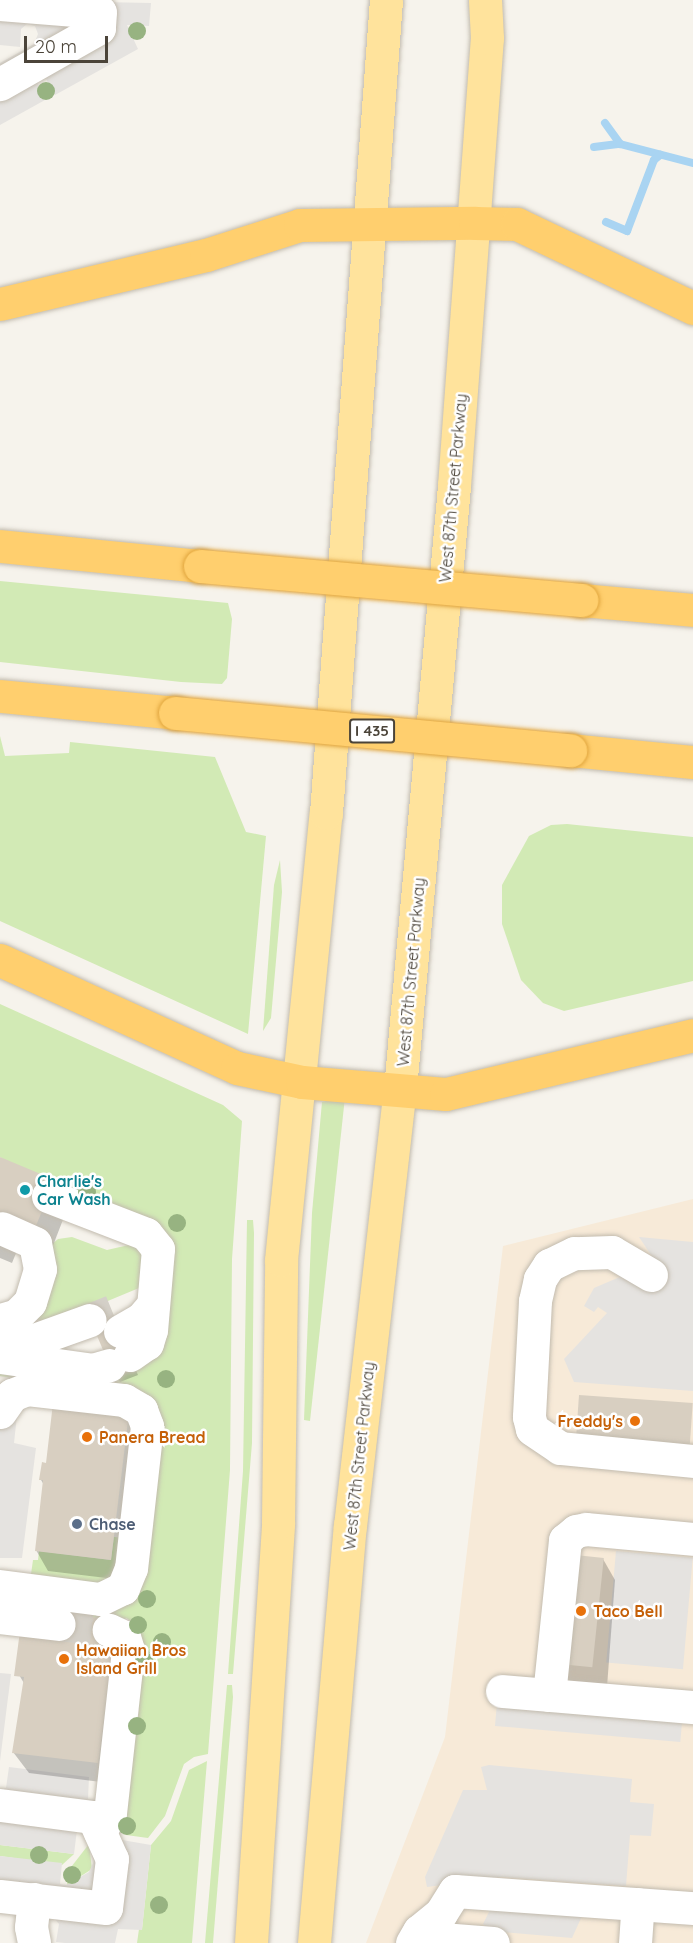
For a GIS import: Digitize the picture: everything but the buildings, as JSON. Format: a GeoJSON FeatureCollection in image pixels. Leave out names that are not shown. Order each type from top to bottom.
{"type":"FeatureCollection","features":[{"type":"Feature","properties":{"kind":"highway"},"geometry":{"type":"LineString","coordinates":[[0,304],[206,255],[300,225],[372,222],[517,224],[693,308]]}},
{"type":"Feature","properties":{"kind":"highway"},"geometry":{"type":"LineString","coordinates":[[0,546],[693,610]]}},
{"type":"Feature","properties":{"kind":"highway","name":"I 435"},"geometry":{"type":"LineString","coordinates":[[0,696],[693,762]]}},
{"type":"Feature","properties":{"kind":"highway"},"geometry":{"type":"LineString","coordinates":[[0,960],[237,1068],[302,1083],[446,1094],[693,1035]]}},
{"type":"Feature","properties":{"kind":"main road"},"geometry":{"type":"LineString","coordinates":[[250,1943],[278,1523],[281,1260],[302,1083],[372,222],[386,0]]}},
{"type":"Feature","properties":{"kind":"main road","name":"West 87th Street Parkway"},"geometry":{"type":"LineString","coordinates":[[314,1943],[350,1526],[400,1089],[475,223],[487,38],[485,0]]}},
{"type":"Feature","properties":{"kind":"lane"},"geometry":{"type":"LineString","coordinates":[[0,4],[100,12],[99,28],[0,84]]}},
{"type":"Feature","properties":{"kind":"lane"},"geometry":{"type":"LineString","coordinates":[[0,1343],[110,1337],[147,1343],[158,1249],[146,1233],[48,1196]]}},
{"type":"Feature","properties":{"kind":"lane"},"geometry":{"type":"LineString","coordinates":[[36,1247],[42,1231],[57,1221],[107,1239],[121,1238],[132,1228]]}},
{"type":"Feature","properties":{"kind":"lane"},"geometry":{"type":"LineString","coordinates":[[0,1320],[17,1315],[35,1294],[40,1269],[36,1247],[30,1239],[1,1238]]}},
{"type":"Feature","properties":{"kind":"lane"},"geometry":{"type":"LineString","coordinates":[[0,1294],[10,1294],[21,1276],[14,1256],[1,1238]]}},
{"type":"Feature","properties":{"kind":"lane"},"geometry":{"type":"LineString","coordinates":[[651,1275],[612,1252],[574,1253],[549,1266],[540,1279],[535,1301],[529,1417],[532,1430],[560,1448],[693,1461]]}},
{"type":"Feature","properties":{"kind":"lane"},"geometry":{"type":"LineString","coordinates":[[15,1359],[92,1370],[110,1337],[153,1305]]}},
{"type":"Feature","properties":{"kind":"lane"},"geometry":{"type":"LineString","coordinates":[[0,1412],[12,1395],[27,1389],[124,1400],[141,1410],[147,1426],[130,1568],[123,1588],[109,1598],[100,1599],[0,1586]]}},
{"type":"Feature","properties":{"kind":"lane"},"geometry":{"type":"LineString","coordinates":[[549,1695],[565,1540],[586,1529],[693,1539]]}},
{"type":"Feature","properties":{"kind":"lane"},"geometry":{"type":"LineString","coordinates":[[0,1617],[59,1624]]}},
{"type":"Feature","properties":{"kind":"lane"},"geometry":{"type":"LineString","coordinates":[[100,1832],[110,1813],[128,1650],[124,1637],[109,1630]]}},
{"type":"Feature","properties":{"kind":"lane"},"geometry":{"type":"LineString","coordinates":[[502,1691],[693,1707]]}},
{"type":"Feature","properties":{"kind":"lane"},"geometry":{"type":"LineString","coordinates":[[0,1805],[93,1817],[112,1859],[106,1908],[0,1896]]}},
{"type":"Feature","properties":{"kind":"lane"},"geometry":{"type":"LineString","coordinates":[[414,1940],[441,1913],[455,1891],[693,1908]]}},
{"type":"Feature","properties":{"kind":"lane"},"geometry":{"type":"LineString","coordinates":[[34,1899],[31,1927],[34,1943]]}},
{"type":"Feature","properties":{"kind":"lane"},"geometry":{"type":"LineString","coordinates":[[635,1943],[638,1904]]}},
{"type":"Feature","properties":{"kind":"lane"},"geometry":{"type":"LineString","coordinates":[[414,1940],[493,1943]]}},
{"type":"Feature","properties":{"kind":"shaded area"},"geometry":{"type":"Polygon","coordinates":[[[0,0],[151,3],[149,26],[127,25],[138,49],[55,95],[46,79],[37,81],[45,100],[0,125],[0,63],[34,44],[38,34],[35,26],[27,24],[21,29],[20,47],[0,45],[0,0]]]}},
{"type":"Feature","properties":{"kind":"shaded area"},"geometry":{"type":"Polygon","coordinates":[[[693,1199],[693,1943],[366,1943],[445,1737],[503,1246],[693,1199]]]}},
{"type":"Feature","properties":{"kind":"shaded area"},"geometry":{"type":"Polygon","coordinates":[[[639,1237],[693,1242],[693,1391],[574,1382],[564,1359],[607,1313],[598,1307],[594,1312],[584,1306],[594,1288],[650,1264],[653,1258],[639,1237]]]}},
{"type":"Feature","properties":{"kind":"shaded area"},"geometry":{"type":"Polygon","coordinates":[[[0,1394],[18,1406],[14,1443],[36,1448],[22,1558],[0,1558],[0,1394]]]}},
{"type":"Feature","properties":{"kind":"shaded area"},"geometry":{"type":"Polygon","coordinates":[[[616,1551],[693,1558],[683,1669],[606,1663],[616,1551]]]}},
{"type":"Feature","properties":{"kind":"shaded area"},"geometry":{"type":"Polygon","coordinates":[[[0,1673],[11,1674],[0,1761],[0,1673]]]}},
{"type":"Feature","properties":{"kind":"shaded area"},"geometry":{"type":"Polygon","coordinates":[[[497,1703],[682,1719],[680,1742],[495,1726],[497,1703]]]}},
{"type":"Feature","properties":{"kind":"shaded area"},"geometry":{"type":"Polygon","coordinates":[[[489,1765],[632,1779],[630,1802],[654,1804],[651,1836],[630,1835],[626,1886],[502,1877],[427,1887],[425,1877],[463,1790],[487,1790],[481,1767],[489,1765]]]}},
{"type":"Feature","properties":{"kind":"shaded area"},"geometry":{"type":"Polygon","coordinates":[[[9,1767],[89,1777],[88,1799],[96,1800],[122,1840],[151,1845],[142,1930],[118,1929],[115,1943],[56,1942],[59,1924],[55,1919],[0,1912],[0,1856],[62,1863],[60,1884],[66,1885],[89,1872],[94,1861],[83,1830],[77,1830],[74,1854],[0,1845],[0,1790],[6,1788],[9,1767]]]}},
{"type":"Feature","properties":{"kind":"shaded area"},"geometry":{"type":"Polygon","coordinates":[[[490,1910],[582,1916],[572,1938],[490,1931],[483,1924],[490,1910]]]}},
{"type":"Feature","properties":{"kind":"green space"},"geometry":{"type":"Polygon","coordinates":[[[0,581],[228,603],[232,619],[227,678],[222,684],[181,682],[0,662],[0,581]]]}},
{"type":"Feature","properties":{"kind":"green space"},"geometry":{"type":"Polygon","coordinates":[[[0,736],[5,756],[69,753],[70,742],[215,757],[246,832],[266,836],[248,1034],[0,921],[0,736]]]}},
{"type":"Feature","properties":{"kind":"green space"},"geometry":{"type":"Polygon","coordinates":[[[567,824],[693,837],[693,981],[564,1011],[543,1003],[521,980],[502,924],[502,885],[529,836],[551,825],[567,824]]]}},
{"type":"Feature","properties":{"kind":"green space"},"geometry":{"type":"Polygon","coordinates":[[[280,860],[282,892],[271,1018],[263,1031],[274,885],[280,860]]]}},
{"type":"Feature","properties":{"kind":"green space"},"geometry":{"type":"Polygon","coordinates":[[[0,1004],[223,1105],[242,1121],[232,1259],[230,1470],[208,1754],[194,1757],[184,1764],[165,1816],[148,1838],[126,1835],[118,1826],[129,1795],[132,1718],[138,1718],[139,1709],[133,1708],[134,1623],[126,1618],[122,1623],[53,1613],[123,1601],[127,1605],[134,1600],[130,1595],[156,1402],[150,1397],[0,1376],[0,1367],[90,1378],[167,1259],[0,1157],[0,1004]]]}},
{"type":"Feature","properties":{"kind":"green space"},"geometry":{"type":"Polygon","coordinates":[[[345,1097],[310,1421],[304,1420],[312,1213],[322,1102],[345,1097]]]}},
{"type":"Feature","properties":{"kind":"green space"},"geometry":{"type":"Polygon","coordinates":[[[247,1220],[253,1220],[254,1233],[252,1443],[233,1674],[228,1674],[243,1471],[247,1220]]]}},
{"type":"Feature","properties":{"kind":"green space"},"geometry":{"type":"Polygon","coordinates":[[[72,1237],[107,1250],[133,1244],[144,1250],[139,1288],[50,1325],[32,1317],[51,1245],[58,1239],[72,1237]]]}},
{"type":"Feature","properties":{"kind":"green space"},"geometry":{"type":"Polygon","coordinates":[[[114,1537],[125,1538],[108,1586],[31,1574],[33,1560],[38,1560],[39,1551],[111,1560],[114,1537]]]}},
{"type":"Feature","properties":{"kind":"green space"},"geometry":{"type":"Polygon","coordinates":[[[227,1685],[232,1685],[233,1697],[213,1943],[205,1943],[227,1685]]]}},
{"type":"Feature","properties":{"kind":"green space"},"geometry":{"type":"Polygon","coordinates":[[[207,1761],[192,1943],[137,1943],[139,1929],[142,1929],[151,1845],[171,1821],[189,1770],[207,1761]]]}},
{"type":"Feature","properties":{"kind":"green space"},"geometry":{"type":"Polygon","coordinates":[[[89,1844],[92,1869],[67,1885],[68,1871],[89,1844]]]}},
{"type":"Feature","properties":{"kind":"green space"},"geometry":{"type":"Polygon","coordinates":[[[0,1845],[74,1854],[62,1865],[0,1856],[0,1845]]]}},
{"type":"Feature","properties":{"kind":"waterway"},"geometry":{"type":"LineString","coordinates":[[605,123],[620,144]]}},
{"type":"Feature","properties":{"kind":"waterway"},"geometry":{"type":"LineString","coordinates":[[594,147],[620,144],[693,163]]}},
{"type":"Feature","properties":{"kind":"waterway"},"geometry":{"type":"LineString","coordinates":[[606,222],[627,231],[654,160],[660,155]]}},
{"type":"Feature","properties":{"kind":"tunnel"},"geometry":{"type":"LineString","coordinates":[[90,1320],[112,1311]]}},
{"type":"Feature","properties":{"kind":"tunnel"},"geometry":{"type":"LineString","coordinates":[[59,1624],[109,1630]]}},
{"type":"Feature","properties":{"kind":"place","name":"Charlie's Car Wash"},"geometry":{"type":"Point","coordinates":[25,1190]}},
{"type":"Feature","properties":{"kind":"place","name":"Freddy's"},"geometry":{"type":"Point","coordinates":[635,1421]}},
{"type":"Feature","properties":{"kind":"place","name":"Panera Bread"},"geometry":{"type":"Point","coordinates":[87,1437]}},
{"type":"Feature","properties":{"kind":"place","name":"Chase"},"geometry":{"type":"Point","coordinates":[77,1524]}},
{"type":"Feature","properties":{"kind":"place","name":"Taco Bell"},"geometry":{"type":"Point","coordinates":[581,1611]}},
{"type":"Feature","properties":{"kind":"place","name":"Hawaiian Bros Island Grill"},"geometry":{"type":"Point","coordinates":[64,1659]}}]}
